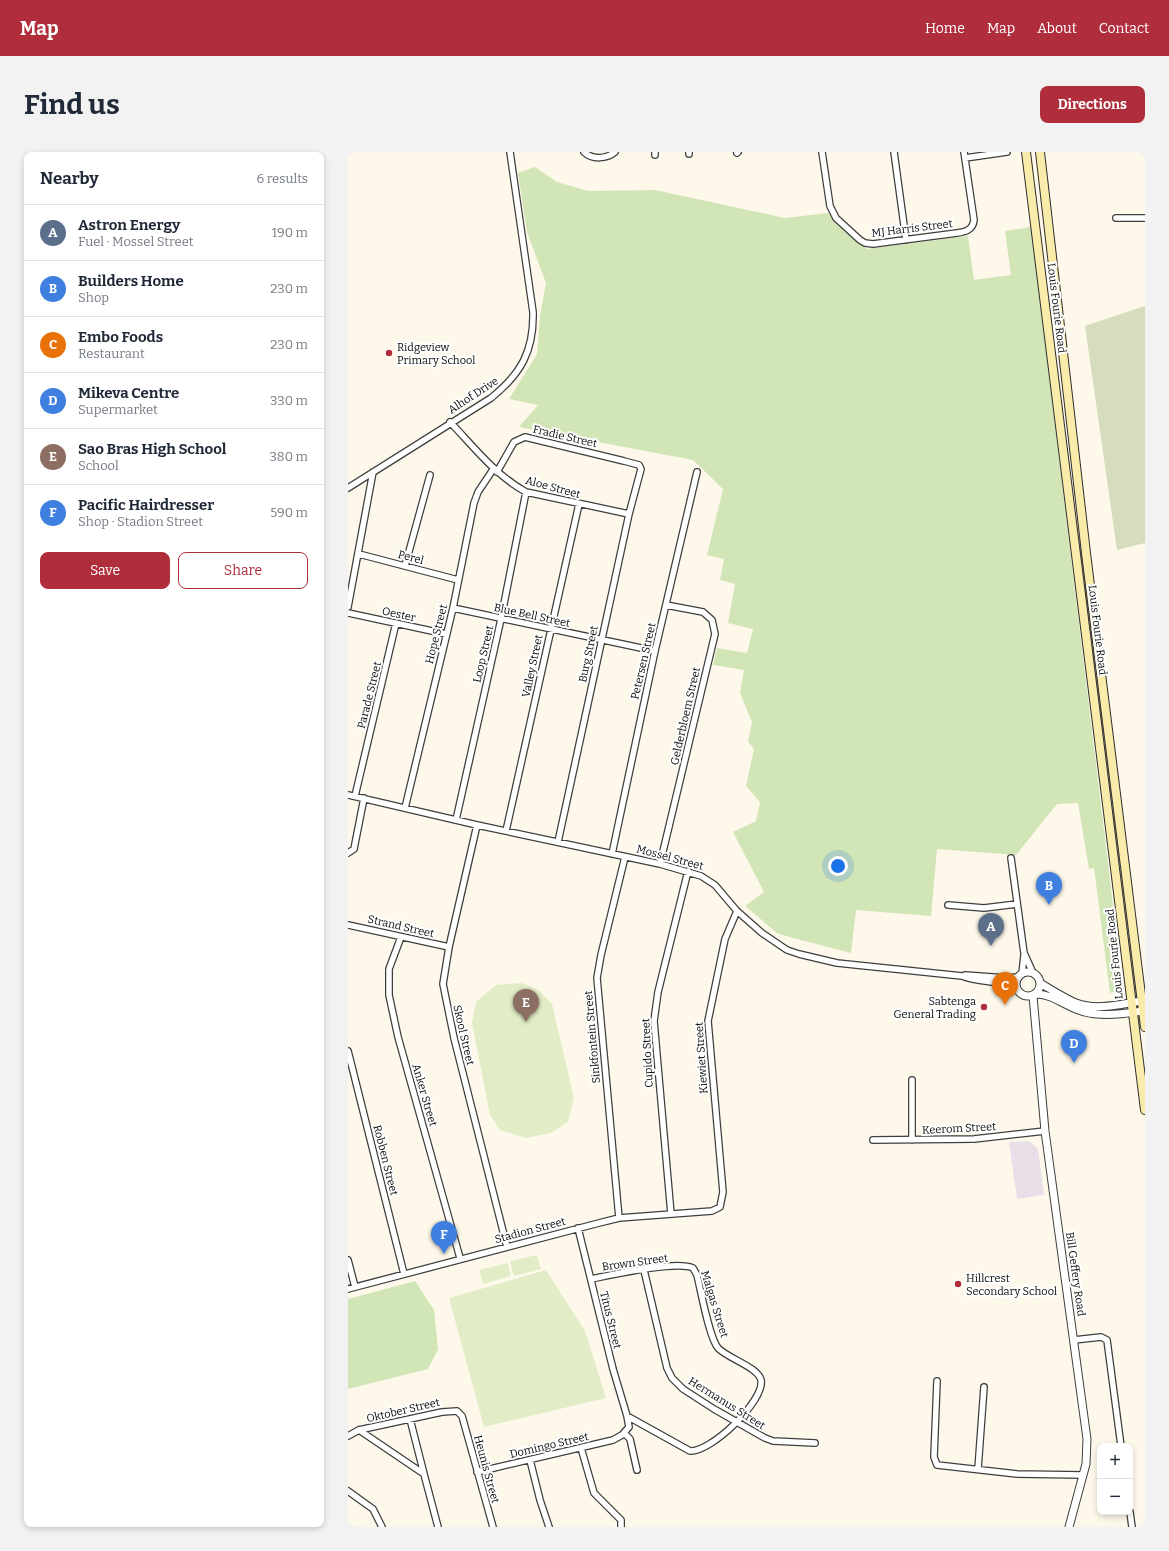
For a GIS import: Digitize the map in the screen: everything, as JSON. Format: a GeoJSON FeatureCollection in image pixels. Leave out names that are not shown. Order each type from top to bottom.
{"type":"FeatureCollection","features":[{"type":"Feature","properties":{"kind":"main road","name":"Louis Fourie Road"},"geometry":{"type":"LineString","coordinates":[[1026,152],[1105,778],[1130,1002],[1145,1110]]}},
{"type":"Feature","properties":{"kind":"main road","name":"Louis Fourie Road"},"geometry":{"type":"LineString","coordinates":[[1040,152],[1086,553],[1143,1000],[1145,1027]]}},
{"type":"Feature","properties":{"kind":"street","name":"Alhof Drive"},"geometry":{"type":"LineString","coordinates":[[348,488],[450,422],[491,398],[507,385],[521,367],[532,338],[533,312],[510,152]]}},
{"type":"Feature","properties":{"kind":"street"},"geometry":{"type":"LineString","coordinates":[[584,152],[591,157],[603,157],[615,152]]}},
{"type":"Feature","properties":{"kind":"street","name":"MJ Harris Street"},"geometry":{"type":"LineString","coordinates":[[822,152],[830,206],[836,218],[860,240],[868,244],[965,232],[970,229],[974,220],[965,155]]}},
{"type":"Feature","properties":{"kind":"street"},"geometry":{"type":"LineString","coordinates":[[894,152],[906,240]]}},
{"type":"Feature","properties":{"kind":"street"},"geometry":{"type":"LineString","coordinates":[[965,155],[1008,152]]}},
{"type":"Feature","properties":{"kind":"street"},"geometry":{"type":"LineString","coordinates":[[1116,218],[1145,218]]}},
{"type":"Feature","properties":{"kind":"street","name":"Aloe Street"},"geometry":{"type":"LineString","coordinates":[[450,422],[495,470],[513,485],[526,492],[629,514]]}},
{"type":"Feature","properties":{"kind":"street","name":"Fradie Street"},"geometry":{"type":"LineString","coordinates":[[495,470],[514,442],[525,437],[639,465],[641,471]]}},
{"type":"Feature","properties":{"kind":"street","name":"Hope Street"},"geometry":{"type":"LineString","coordinates":[[406,808],[453,608],[474,503],[478,492],[495,470]]}},
{"type":"Feature","properties":{"kind":"street","name":"Burg Street"},"geometry":{"type":"LineString","coordinates":[[558,842],[629,514],[641,471]]}},
{"type":"Feature","properties":{"kind":"street"},"geometry":{"type":"LineString","coordinates":[[348,608],[374,472]]}},
{"type":"Feature","properties":{"kind":"street","name":"Petersen Street"},"geometry":{"type":"LineString","coordinates":[[612,854],[655,652],[696,472]]}},
{"type":"Feature","properties":{"kind":"street"},"geometry":{"type":"LineString","coordinates":[[405,566],[430,475]]}},
{"type":"Feature","properties":{"kind":"street","name":"Loop Street"},"geometry":{"type":"LineString","coordinates":[[456,820],[501,619],[526,492]]}},
{"type":"Feature","properties":{"kind":"street","name":"Valley Street"},"geometry":{"type":"LineString","coordinates":[[506,832],[579,504]]}},
{"type":"Feature","properties":{"kind":"street","name":"Perel"},"geometry":{"type":"LineString","coordinates":[[359,554],[458,580]]}},
{"type":"Feature","properties":{"kind":"street","name":"Gelderbloem Street"},"geometry":{"type":"LineString","coordinates":[[660,864],[715,634],[712,620],[703,612],[666,606]]}},
{"type":"Feature","properties":{"kind":"street","name":"Blue Bell Street"},"geometry":{"type":"LineString","coordinates":[[453,608],[551,628],[655,652]]}},
{"type":"Feature","properties":{"kind":"street","name":"Oester"},"geometry":{"type":"LineString","coordinates":[[348,613],[446,634]]}},
{"type":"Feature","properties":{"kind":"street","name":"Parade Street"},"geometry":{"type":"LineString","coordinates":[[355,796],[396,623]]}},
{"type":"Feature","properties":{"kind":"street","name":"Mossel Street"},"geometry":{"type":"LineString","coordinates":[[348,795],[506,832],[688,871],[708,879],[738,911],[762,933],[787,950],[799,954],[837,963],[962,976]]}},
{"type":"Feature","properties":{"kind":"street"},"geometry":{"type":"LineString","coordinates":[[348,853],[354,849],[364,798]]}},
{"type":"Feature","properties":{"kind":"street","name":"Skool Street"},"geometry":{"type":"LineString","coordinates":[[477,825],[449,947],[443,980],[446,1002],[507,1247]]}},
{"type":"Feature","properties":{"kind":"street","name":"Sinkfontein Street"},"geometry":{"type":"LineString","coordinates":[[620,1218],[597,978],[625,857]]}},
{"type":"Feature","properties":{"kind":"street"},"geometry":{"type":"LineString","coordinates":[[1011,858],[1024,953],[1021,976],[1017,988]]}},
{"type":"Feature","properties":{"kind":"street","name":"Cupido Street"},"geometry":{"type":"LineString","coordinates":[[671,1214],[654,1021],[658,992],[688,871]]}},
{"type":"Feature","properties":{"kind":"street"},"geometry":{"type":"LineString","coordinates":[[948,905],[984,908],[1017,904]]}},
{"type":"Feature","properties":{"kind":"street","name":"Kiewiet Street"},"geometry":{"type":"LineString","coordinates":[[720,1207],[723,1192],[708,1021],[725,939],[738,911]]}},
{"type":"Feature","properties":{"kind":"street","name":"Strand Street"},"geometry":{"type":"LineString","coordinates":[[348,925],[449,947]]}},
{"type":"Feature","properties":{"kind":"street","name":"Anker Street"},"geometry":{"type":"LineString","coordinates":[[401,937],[389,969],[389,995],[398,1037],[460,1258]]}},
{"type":"Feature","properties":{"kind":"street"},"geometry":{"type":"LineString","coordinates":[[1024,953],[1033,973],[1039,979],[1040,983],[1079,1004],[1103,1007],[1143,1000]]}},
{"type":"Feature","properties":{"kind":"street"},"geometry":{"type":"LineString","coordinates":[[962,976],[974,974],[1006,978],[1033,973]]}},
{"type":"Feature","properties":{"kind":"street"},"geometry":{"type":"LineString","coordinates":[[962,976],[1004,983],[1017,988],[1020,993],[1050,995],[1076,1010],[1094,1014],[1144,1011]]}},
{"type":"Feature","properties":{"kind":"street"},"geometry":{"type":"LineString","coordinates":[[1032,995],[1040,983]]}},
{"type":"Feature","properties":{"kind":"street","name":"Bill Geffery Road"},"geometry":{"type":"LineString","coordinates":[[1032,995],[1046,1130],[1087,1439],[1087,1455],[1083,1475],[1069,1527]]}},
{"type":"Feature","properties":{"kind":"street","name":"Robben Street"},"geometry":{"type":"LineString","coordinates":[[348,1051],[404,1274]]}},
{"type":"Feature","properties":{"kind":"street"},"geometry":{"type":"LineString","coordinates":[[912,1080],[912,1140]]}},
{"type":"Feature","properties":{"kind":"street","name":"Keerom Street"},"geometry":{"type":"LineString","coordinates":[[873,1140],[974,1139],[1046,1130]]}},
{"type":"Feature","properties":{"kind":"street","name":"Stadion Street"},"geometry":{"type":"LineString","coordinates":[[348,1289],[460,1258],[620,1218],[712,1211],[720,1207]]}},
{"type":"Feature","properties":{"kind":"street","name":"Titus Street"},"geometry":{"type":"LineString","coordinates":[[578,1228],[590,1279],[627,1416],[629,1427],[624,1433]]}},
{"type":"Feature","properties":{"kind":"street"},"geometry":{"type":"LineString","coordinates":[[348,1260],[355,1287]]}},
{"type":"Feature","properties":{"kind":"street","name":"Brown Street"},"geometry":{"type":"LineString","coordinates":[[590,1279],[644,1270],[683,1266]]}},
{"type":"Feature","properties":{"kind":"street","name":"Malgas Street"},"geometry":{"type":"LineString","coordinates":[[683,1266],[693,1268],[697,1275],[711,1332],[718,1347],[756,1372],[761,1379],[760,1390],[736,1422]]}},
{"type":"Feature","properties":{"kind":"street","name":"Hermanus Street"},"geometry":{"type":"LineString","coordinates":[[644,1270],[667,1368],[672,1378],[684,1389],[736,1422],[773,1441],[815,1443]]}},
{"type":"Feature","properties":{"kind":"street"},"geometry":{"type":"LineString","coordinates":[[1074,1340],[1101,1337],[1107,1340],[1122,1443]]}},
{"type":"Feature","properties":{"kind":"street"},"geometry":{"type":"LineString","coordinates":[[937,1381],[935,1463],[940,1467],[978,1469],[1017,1474],[1083,1475]]}},
{"type":"Feature","properties":{"kind":"street"},"geometry":{"type":"LineString","coordinates":[[978,1469],[984,1387]]}},
{"type":"Feature","properties":{"kind":"street","name":"Oktober Street"},"geometry":{"type":"LineString","coordinates":[[348,1436],[359,1430],[451,1410],[457,1411],[462,1416]]}},
{"type":"Feature","properties":{"kind":"street","name":"Heunis Street"},"geometry":{"type":"LineString","coordinates":[[462,1416],[493,1527]]}},
{"type":"Feature","properties":{"kind":"street"},"geometry":{"type":"LineString","coordinates":[[627,1416],[682,1448],[696,1452],[706,1447],[736,1422]]}},
{"type":"Feature","properties":{"kind":"street"},"geometry":{"type":"LineString","coordinates":[[410,1419],[438,1527]]}},
{"type":"Feature","properties":{"kind":"street"},"geometry":{"type":"LineString","coordinates":[[359,1430],[424,1474]]}},
{"type":"Feature","properties":{"kind":"street"},"geometry":{"type":"LineString","coordinates":[[624,1433],[630,1439],[638,1470]]}},
{"type":"Feature","properties":{"kind":"street","name":"Domingo Street"},"geometry":{"type":"LineString","coordinates":[[477,1472],[613,1440],[624,1433]]}},
{"type":"Feature","properties":{"kind":"street"},"geometry":{"type":"LineString","coordinates":[[581,1448],[594,1493],[621,1524]]}},
{"type":"Feature","properties":{"kind":"street"},"geometry":{"type":"LineString","coordinates":[[530,1460],[540,1500],[549,1527]]}},
{"type":"Feature","properties":{"kind":"street"},"geometry":{"type":"LineString","coordinates":[[348,1491],[373,1509],[382,1527]]}},
{"type":"Feature","properties":{"kind":"street"},"geometry":{"type":"LineString","coordinates":[[1130,1515],[1132,1527]]}},
{"type":"Feature","properties":{"kind":"shaded area"},"geometry":{"type":"Polygon","coordinates":[[[1029,1141],[1038,1149],[1044,1195],[1017,1199],[1009,1142],[1029,1141]]]}},
{"type":"Feature","properties":{"kind":"green space"},"geometry":{"type":"Polygon","coordinates":[[[535,167],[557,182],[588,191],[655,190],[785,218],[828,213],[867,249],[968,236],[974,280],[1011,275],[1005,231],[1031,227],[1116,929],[1114,944],[1124,990],[1110,993],[1094,868],[1089,869],[1078,803],[1057,804],[1016,855],[937,849],[931,916],[856,910],[851,953],[778,934],[745,906],[764,892],[733,832],[756,821],[760,802],[746,786],[754,749],[748,742],[752,722],[740,693],[744,670],[713,665],[717,648],[747,653],[753,629],[728,623],[735,584],[720,580],[724,559],[707,555],[723,489],[693,460],[519,427],[538,405],[509,399],[537,354],[540,316],[546,283],[527,232],[518,173],[535,167]]]}},
{"type":"Feature","properties":{"kind":"green space"},"geometry":{"type":"Polygon","coordinates":[[[1145,306],[1145,543],[1117,550],[1085,326],[1145,306]]]}},
{"type":"Feature","properties":{"kind":"green space"},"geometry":{"type":"Polygon","coordinates":[[[522,983],[540,991],[552,1004],[574,1098],[568,1122],[551,1133],[526,1138],[500,1130],[490,1115],[472,1023],[476,1002],[496,985],[522,983]]]}},
{"type":"Feature","properties":{"kind":"green space"},"geometry":{"type":"Polygon","coordinates":[[[537,1255],[541,1269],[514,1276],[510,1261],[537,1255]]]}},
{"type":"Feature","properties":{"kind":"green space"},"geometry":{"type":"Polygon","coordinates":[[[508,1263],[511,1276],[483,1284],[479,1270],[508,1263]]]}},
{"type":"Feature","properties":{"kind":"green space"},"geometry":{"type":"Polygon","coordinates":[[[546,1270],[585,1331],[606,1398],[484,1427],[449,1298],[546,1270]]]}},
{"type":"Feature","properties":{"kind":"green space"},"geometry":{"type":"Polygon","coordinates":[[[415,1281],[434,1310],[438,1349],[428,1369],[348,1389],[348,1299],[415,1281]]]}},
{"type":"Feature","properties":{"kind":"place","name":"Ridgeview Primary School"},"geometry":{"type":"Point","coordinates":[389,353]}},
{"type":"Feature","properties":{"kind":"place","name":"Builders Home"},"geometry":{"type":"Point","coordinates":[1049,905]}},
{"type":"Feature","properties":{"kind":"place","name":"Astron Energy"},"geometry":{"type":"Point","coordinates":[991,946]}},
{"type":"Feature","properties":{"kind":"place","name":"Embo Foods"},"geometry":{"type":"Point","coordinates":[1005,1005]}},
{"type":"Feature","properties":{"kind":"place","name":"Sabtenga General Trading"},"geometry":{"type":"Point","coordinates":[984,1007]}},
{"type":"Feature","properties":{"kind":"place","name":"Sao Bras High School"},"geometry":{"type":"Point","coordinates":[526,1022]}},
{"type":"Feature","properties":{"kind":"place","name":"Mikeva Centre"},"geometry":{"type":"Point","coordinates":[1074,1063]}},
{"type":"Feature","properties":{"kind":"place","name":"Pacific Hairdresser"},"geometry":{"type":"Point","coordinates":[444,1254]}},
{"type":"Feature","properties":{"kind":"place","name":"Hillcrest Secondary School"},"geometry":{"type":"Point","coordinates":[958,1284]}}]}
